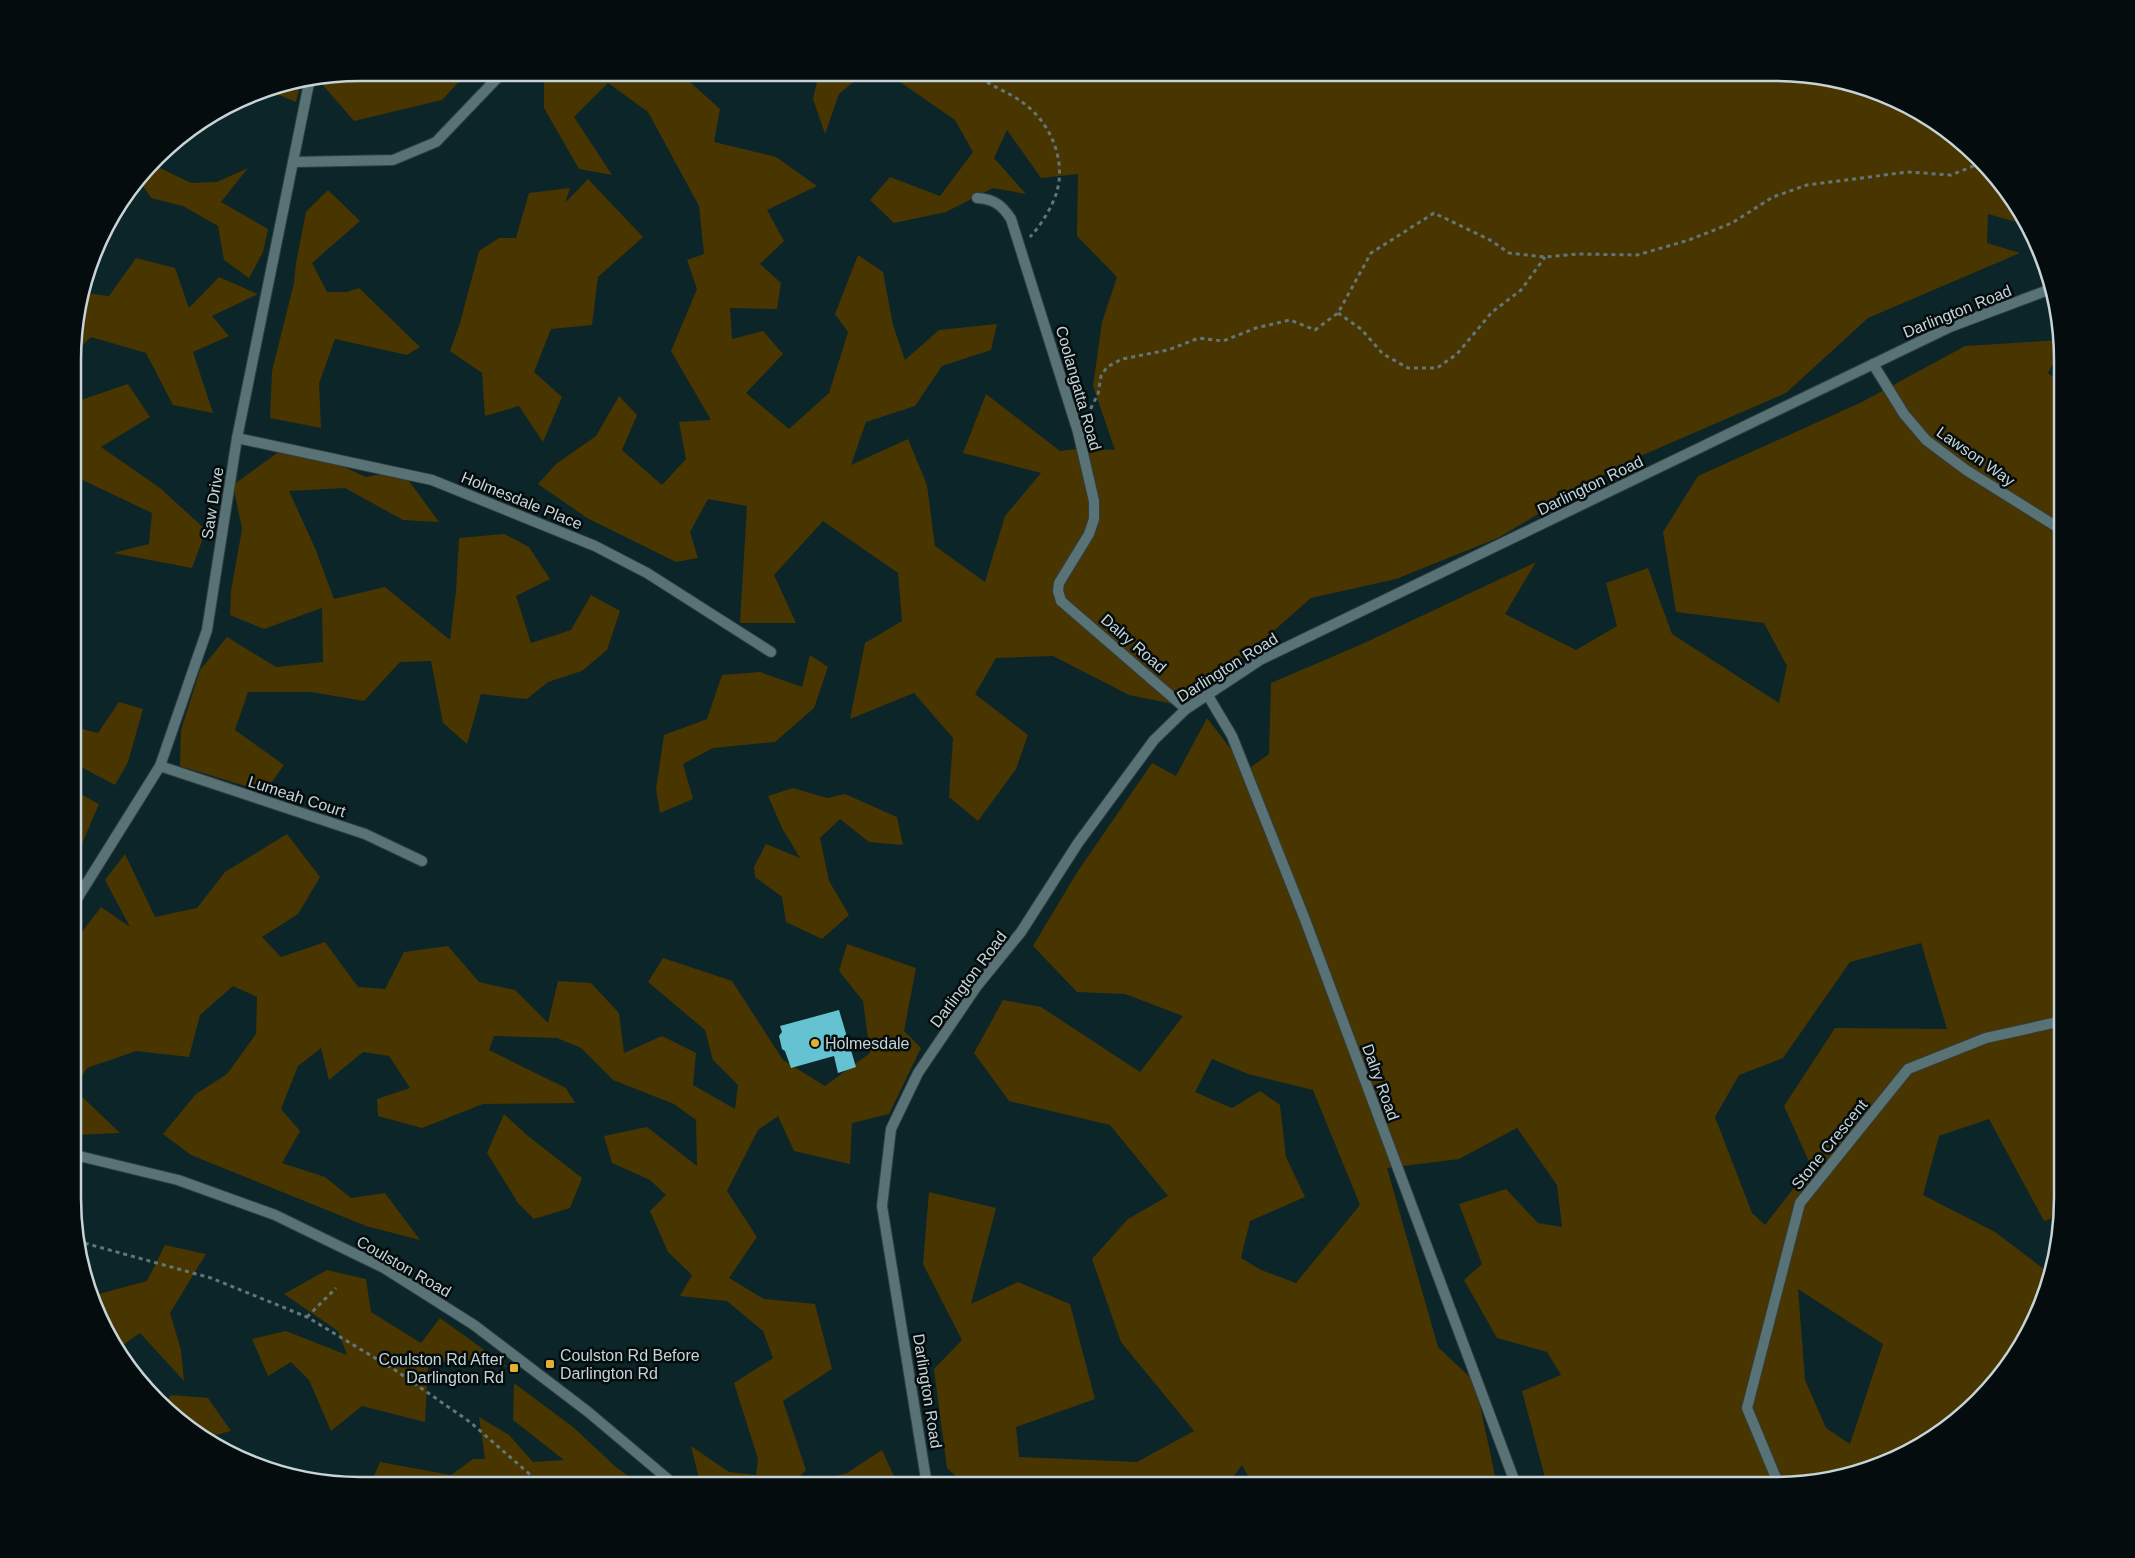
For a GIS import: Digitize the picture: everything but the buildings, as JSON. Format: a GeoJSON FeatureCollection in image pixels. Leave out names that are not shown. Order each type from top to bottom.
{"type":"FeatureCollection","features":[{"type":"Feature","properties":{"kind":"street"},"geometry":{"type":"LineString","coordinates":[[293,162],[393,160],[436,142],[494,81]]}},
{"type":"Feature","properties":{"kind":"street","name":"Saw Drive"},"geometry":{"type":"LineString","coordinates":[[81,892],[160,766],[207,630],[237,438],[308,87]]}},
{"type":"Feature","properties":{"kind":"street","name":"Coolangatta Road"},"geometry":{"type":"LineString","coordinates":[[977,198],[998,203],[1004,208],[1015,230],[1019,250],[1078,432],[1094,501],[1094,519],[1089,534],[1059,583],[1058,591],[1062,601]]}},
{"type":"Feature","properties":{"kind":"street","name":"Darlington Road"},"geometry":{"type":"LineString","coordinates":[[926,1477],[882,1206],[891,1129],[918,1073],[977,986],[1021,932],[1078,843],[1154,740],[1186,709],[1260,660],[1950,327],[2045,291]]}},
{"type":"Feature","properties":{"kind":"street","name":"Lawson Way"},"geometry":{"type":"LineString","coordinates":[[1873,364],[1904,414],[1926,440],[1966,470],[2054,525]]}},
{"type":"Feature","properties":{"kind":"street","name":"Holmesdale Place"},"geometry":{"type":"LineString","coordinates":[[237,438],[432,480],[595,546],[648,573],[771,652]]}},
{"type":"Feature","properties":{"kind":"street","name":"Dalry Road"},"geometry":{"type":"LineString","coordinates":[[1062,601],[1186,709]]}},
{"type":"Feature","properties":{"kind":"street","name":"Dalry Road"},"geometry":{"type":"LineString","coordinates":[[1207,694],[1232,736],[1304,917],[1513,1477]]}},
{"type":"Feature","properties":{"kind":"street","name":"Lumeah Court"},"geometry":{"type":"LineString","coordinates":[[160,766],[365,834],[422,861]]}},
{"type":"Feature","properties":{"kind":"street","name":"Stone Crescent"},"geometry":{"type":"LineString","coordinates":[[1776,1477],[1746,1408],[1800,1203],[1908,1069],[1986,1038],[2054,1023]]}},
{"type":"Feature","properties":{"kind":"street","name":"Coulston Road"},"geometry":{"type":"LineString","coordinates":[[81,1156],[178,1180],[266,1212],[384,1268],[481,1331],[587,1411],[665,1477]]}},
{"type":"Feature","properties":{"kind":"path"},"geometry":{"type":"LineString","coordinates":[[987,81],[1025,105],[1041,119],[1050,132],[1057,154],[1059,178],[1057,192],[1039,225],[1019,250]]}},
{"type":"Feature","properties":{"kind":"path"},"geometry":{"type":"LineString","coordinates":[[1078,432],[1098,394],[1101,376],[1107,367],[1122,359],[1168,350],[1199,338],[1223,341],[1256,328],[1290,320],[1315,330],[1338,313],[1371,253],[1434,213],[1490,240],[1510,253],[1545,257],[1578,254],[1637,255],[1688,240],[1732,223],[1773,197],[1807,185],[1908,172],[1950,175],[1974,166]]}},
{"type":"Feature","properties":{"kind":"path"},"geometry":{"type":"LineString","coordinates":[[1338,313],[1361,329],[1383,354],[1408,368],[1437,368],[1457,354],[1492,312],[1521,290],[1545,257]]}},
{"type":"Feature","properties":{"kind":"path"},"geometry":{"type":"LineString","coordinates":[[85,1242],[211,1278],[307,1317],[395,1370],[470,1422],[533,1477]]}},
{"type":"Feature","properties":{"kind":"path"},"geometry":{"type":"LineString","coordinates":[[307,1317],[336,1288]]}},
{"type":"Feature","properties":{"kind":"shaded area"},"geometry":{"type":"Polygon","coordinates":[[[360,81],[460,81],[442,100],[354,121],[322,84],[360,81]]]}},
{"type":"Feature","properties":{"kind":"shaded area"},"geometry":{"type":"Polygon","coordinates":[[[544,81],[689,81],[720,109],[714,142],[776,157],[817,186],[767,210],[784,241],[760,264],[781,283],[777,309],[730,308],[732,339],[763,331],[783,354],[746,393],[789,429],[829,393],[848,332],[835,314],[858,255],[883,272],[893,325],[905,360],[939,330],[997,324],[991,350],[942,366],[915,406],[866,422],[851,465],[908,439],[927,485],[935,546],[985,582],[1005,516],[1041,473],[963,453],[986,394],[1060,451],[1084,448],[1115,450],[1093,386],[1102,322],[1117,277],[1077,236],[1078,174],[1041,178],[1007,130],[994,158],[1026,194],[993,188],[946,212],[894,223],[870,200],[890,177],[940,196],[973,152],[955,120],[899,81],[1775,81],[1811,84],[1847,91],[1881,102],[1930,128],[1945,139],[1984,176],[2007,205],[2017,222],[1988,214],[1987,243],[2020,253],[1868,318],[1786,393],[1620,465],[1498,538],[1396,579],[1311,598],[1236,664],[1183,706],[1129,695],[1053,656],[996,658],[975,694],[1028,735],[1016,769],[978,821],[949,797],[953,738],[914,693],[850,719],[865,643],[902,621],[898,573],[823,521],[774,575],[796,623],[740,623],[747,506],[708,499],[690,532],[698,558],[676,562],[587,518],[538,484],[556,464],[596,436],[619,396],[637,415],[622,450],[662,485],[686,459],[679,422],[711,420],[671,351],[697,289],[687,260],[704,254],[699,206],[648,112],[608,83],[574,117],[612,175],[579,169],[544,108],[544,81]]]}},
{"type":"Feature","properties":{"kind":"shaded area"},"geometry":{"type":"Polygon","coordinates":[[[817,81],[854,81],[839,94],[825,134],[813,99],[817,81]]]}},
{"type":"Feature","properties":{"kind":"shaded area"},"geometry":{"type":"Polygon","coordinates":[[[299,89],[296,102],[277,94],[299,89]]]}},
{"type":"Feature","properties":{"kind":"shaded area"},"geometry":{"type":"Polygon","coordinates":[[[159,167],[191,183],[217,182],[248,168],[221,202],[268,229],[263,252],[249,278],[224,260],[218,226],[183,206],[151,198],[143,186],[159,167]]]}},
{"type":"Feature","properties":{"kind":"shaded area"},"geometry":{"type":"Polygon","coordinates":[[[588,179],[643,237],[598,277],[592,325],[551,329],[534,372],[562,397],[543,442],[519,406],[485,416],[482,373],[450,351],[460,323],[479,251],[499,238],[516,238],[529,193],[570,188],[565,203],[588,179]]]}},
{"type":"Feature","properties":{"kind":"shaded area"},"geometry":{"type":"Polygon","coordinates":[[[328,190],[360,221],[312,263],[327,292],[347,292],[359,288],[420,347],[407,355],[335,339],[319,383],[321,428],[270,418],[272,371],[294,283],[306,212],[328,190]]]}},
{"type":"Feature","properties":{"kind":"shaded area"},"geometry":{"type":"Polygon","coordinates":[[[136,258],[175,268],[189,308],[219,277],[258,294],[212,316],[229,336],[193,352],[213,413],[173,405],[146,353],[91,337],[82,346],[90,294],[109,296],[136,258]]]}},
{"type":"Feature","properties":{"kind":"shaded area"},"geometry":{"type":"Polygon","coordinates":[[[2053,341],[2054,362],[2048,373],[2054,377],[2053,1218],[2044,1221],[1989,1119],[1939,1136],[1923,1195],[1995,1232],[2044,1269],[2033,1304],[2025,1321],[1996,1368],[1972,1395],[1930,1430],[1881,1456],[1847,1467],[1811,1474],[1775,1477],[1545,1477],[1522,1391],[1561,1375],[1547,1352],[1497,1338],[1464,1280],[1482,1264],[1459,1204],[1506,1189],[1538,1223],[1562,1227],[1557,1185],[1517,1128],[1459,1159],[1387,1168],[1438,1347],[1475,1382],[1495,1477],[1249,1477],[1242,1465],[1233,1477],[957,1477],[947,1468],[934,1369],[962,1340],[923,1264],[929,1192],[996,1208],[971,1304],[1018,1282],[1070,1304],[1095,1399],[1016,1427],[1019,1457],[1137,1462],[1194,1431],[1121,1342],[1092,1259],[1128,1219],[1168,1196],[1110,1125],[1009,1101],[974,1053],[1003,1000],[1041,1007],[1140,1072],[1183,1016],[1125,994],[1077,992],[1033,946],[1076,874],[1152,763],[1176,776],[1207,718],[1247,770],[1269,754],[1271,683],[1360,645],[1536,562],[1505,614],[1576,650],[1617,626],[1606,583],[1648,568],[1672,634],[1779,703],[1787,666],[1764,623],[1676,612],[1663,532],[1698,476],[1862,402],[1965,346],[2053,341]],[[1921,943],[1850,962],[1783,1058],[1739,1075],[1715,1117],[1752,1213],[1765,1225],[1811,1166],[1784,1106],[1835,1028],[1947,1029],[1921,943]],[[1212,1059],[1195,1092],[1232,1108],[1260,1091],[1280,1105],[1286,1157],[1305,1197],[1250,1221],[1241,1258],[1261,1270],[1296,1283],[1360,1205],[1313,1090],[1248,1074],[1212,1059]],[[1798,1289],[1805,1380],[1826,1428],[1850,1444],[1883,1344],[1798,1289]]]}},
{"type":"Feature","properties":{"kind":"shaded area"},"geometry":{"type":"Polygon","coordinates":[[[128,384],[150,417],[101,447],[160,488],[206,530],[192,568],[113,553],[149,544],[152,513],[81,479],[81,400],[128,384]]]}},
{"type":"Feature","properties":{"kind":"shaded area"},"geometry":{"type":"Polygon","coordinates":[[[291,443],[366,477],[401,470],[439,522],[403,520],[345,488],[289,491],[315,548],[334,599],[385,587],[450,640],[456,591],[459,538],[504,534],[529,547],[550,579],[516,596],[531,643],[571,630],[591,595],[620,611],[607,650],[582,671],[548,682],[527,699],[481,694],[467,744],[443,723],[431,661],[400,662],[364,701],[311,692],[248,692],[235,730],[284,765],[265,792],[180,766],[181,730],[200,670],[227,637],[276,667],[323,662],[322,608],[264,629],[230,615],[231,591],[242,529],[233,485],[291,443]]]}},
{"type":"Feature","properties":{"kind":"shaded area"},"geometry":{"type":"Polygon","coordinates":[[[810,655],[828,667],[814,708],[775,742],[713,748],[683,764],[693,799],[660,813],[656,789],[664,735],[707,719],[722,675],[760,672],[802,687],[810,655]]]}},
{"type":"Feature","properties":{"kind":"shaded area"},"geometry":{"type":"Polygon","coordinates":[[[119,702],[143,709],[128,762],[115,785],[81,767],[81,729],[98,733],[119,702]]]}},
{"type":"Feature","properties":{"kind":"shaded area"},"geometry":{"type":"Polygon","coordinates":[[[793,788],[827,798],[845,794],[897,817],[903,845],[869,842],[840,819],[820,838],[829,881],[849,915],[822,939],[786,922],[782,897],[755,877],[754,867],[766,844],[800,858],[782,828],[768,796],[793,788]]]}},
{"type":"Feature","properties":{"kind":"shaded area"},"geometry":{"type":"Polygon","coordinates":[[[81,794],[99,804],[81,846],[81,794]]]}},
{"type":"Feature","properties":{"kind":"shaded area"},"geometry":{"type":"Polygon","coordinates":[[[287,834],[320,877],[298,914],[262,937],[281,957],[325,942],[358,987],[385,989],[404,952],[448,946],[479,982],[515,990],[548,1023],[558,981],[591,983],[619,1013],[624,1053],[662,1036],[696,1053],[693,1085],[735,1109],[738,1085],[713,1060],[705,1030],[648,982],[663,958],[732,981],[783,1060],[825,1086],[870,1053],[863,1001],[839,971],[847,944],[916,968],[904,1031],[921,1048],[889,1114],[852,1123],[850,1164],[794,1151],[778,1116],[758,1130],[727,1191],[757,1237],[729,1278],[764,1299],[815,1304],[832,1369],[783,1401],[806,1470],[799,1477],[699,1477],[691,1446],[729,1472],[756,1475],[758,1459],[734,1383],[773,1358],[763,1331],[727,1301],[680,1296],[692,1275],[668,1252],[650,1211],[666,1195],[650,1180],[612,1163],[604,1136],[647,1127],[697,1166],[696,1120],[674,1104],[613,1080],[581,1048],[557,1038],[494,1036],[489,1050],[566,1088],[575,1103],[483,1104],[422,1128],[378,1116],[377,1099],[410,1088],[389,1056],[363,1052],[329,1080],[321,1048],[298,1066],[281,1109],[300,1131],[282,1163],[325,1177],[351,1198],[385,1193],[420,1240],[366,1226],[191,1155],[163,1134],[196,1094],[227,1074],[256,1034],[257,997],[233,986],[200,1015],[189,1057],[136,1051],[87,1068],[81,1078],[81,933],[101,907],[130,927],[105,880],[125,854],[155,917],[197,908],[225,872],[287,834]]]}},
{"type":"Feature","properties":{"kind":"shaded area"},"geometry":{"type":"Polygon","coordinates":[[[81,1096],[120,1133],[81,1135],[81,1096]]]}},
{"type":"Feature","properties":{"kind":"shaded area"},"geometry":{"type":"Polygon","coordinates":[[[504,1114],[528,1136],[582,1178],[570,1208],[534,1219],[518,1203],[487,1153],[504,1114]]]}},
{"type":"Feature","properties":{"kind":"shaded area"},"geometry":{"type":"Polygon","coordinates":[[[165,1245],[206,1254],[170,1313],[181,1350],[184,1381],[140,1333],[123,1345],[110,1321],[98,1294],[147,1281],[165,1245]]]}},
{"type":"Feature","properties":{"kind":"shaded area"},"geometry":{"type":"Polygon","coordinates":[[[327,1270],[366,1279],[371,1312],[421,1343],[440,1318],[508,1367],[459,1359],[428,1365],[425,1422],[362,1406],[331,1431],[309,1380],[291,1362],[268,1376],[252,1339],[286,1331],[347,1355],[338,1331],[284,1294],[327,1270]]]}},
{"type":"Feature","properties":{"kind":"shaded area"},"geometry":{"type":"Polygon","coordinates":[[[514,1383],[573,1427],[617,1468],[630,1477],[373,1477],[380,1462],[451,1475],[473,1459],[485,1459],[479,1417],[509,1435],[533,1462],[564,1460],[513,1420],[514,1383]]]}},
{"type":"Feature","properties":{"kind":"shaded area"},"geometry":{"type":"Polygon","coordinates":[[[171,1395],[208,1398],[231,1431],[215,1435],[190,1419],[168,1399],[171,1395]]]}},
{"type":"Feature","properties":{"kind":"shaded area"},"geometry":{"type":"Polygon","coordinates":[[[882,1450],[894,1477],[831,1477],[847,1473],[882,1450]]]}},
{"type":"Feature","properties":{"kind":"place","name":"Holmesdale"},"geometry":{"type":"Point","coordinates":[815,1043]}},
{"type":"Feature","properties":{"kind":"place","name":"Coulston Rd Before Darlington Rd"},"geometry":{"type":"Point","coordinates":[550,1364]}},
{"type":"Feature","properties":{"kind":"place","name":"Coulston Rd After Darlington Rd"},"geometry":{"type":"Point","coordinates":[514,1368]}}]}
